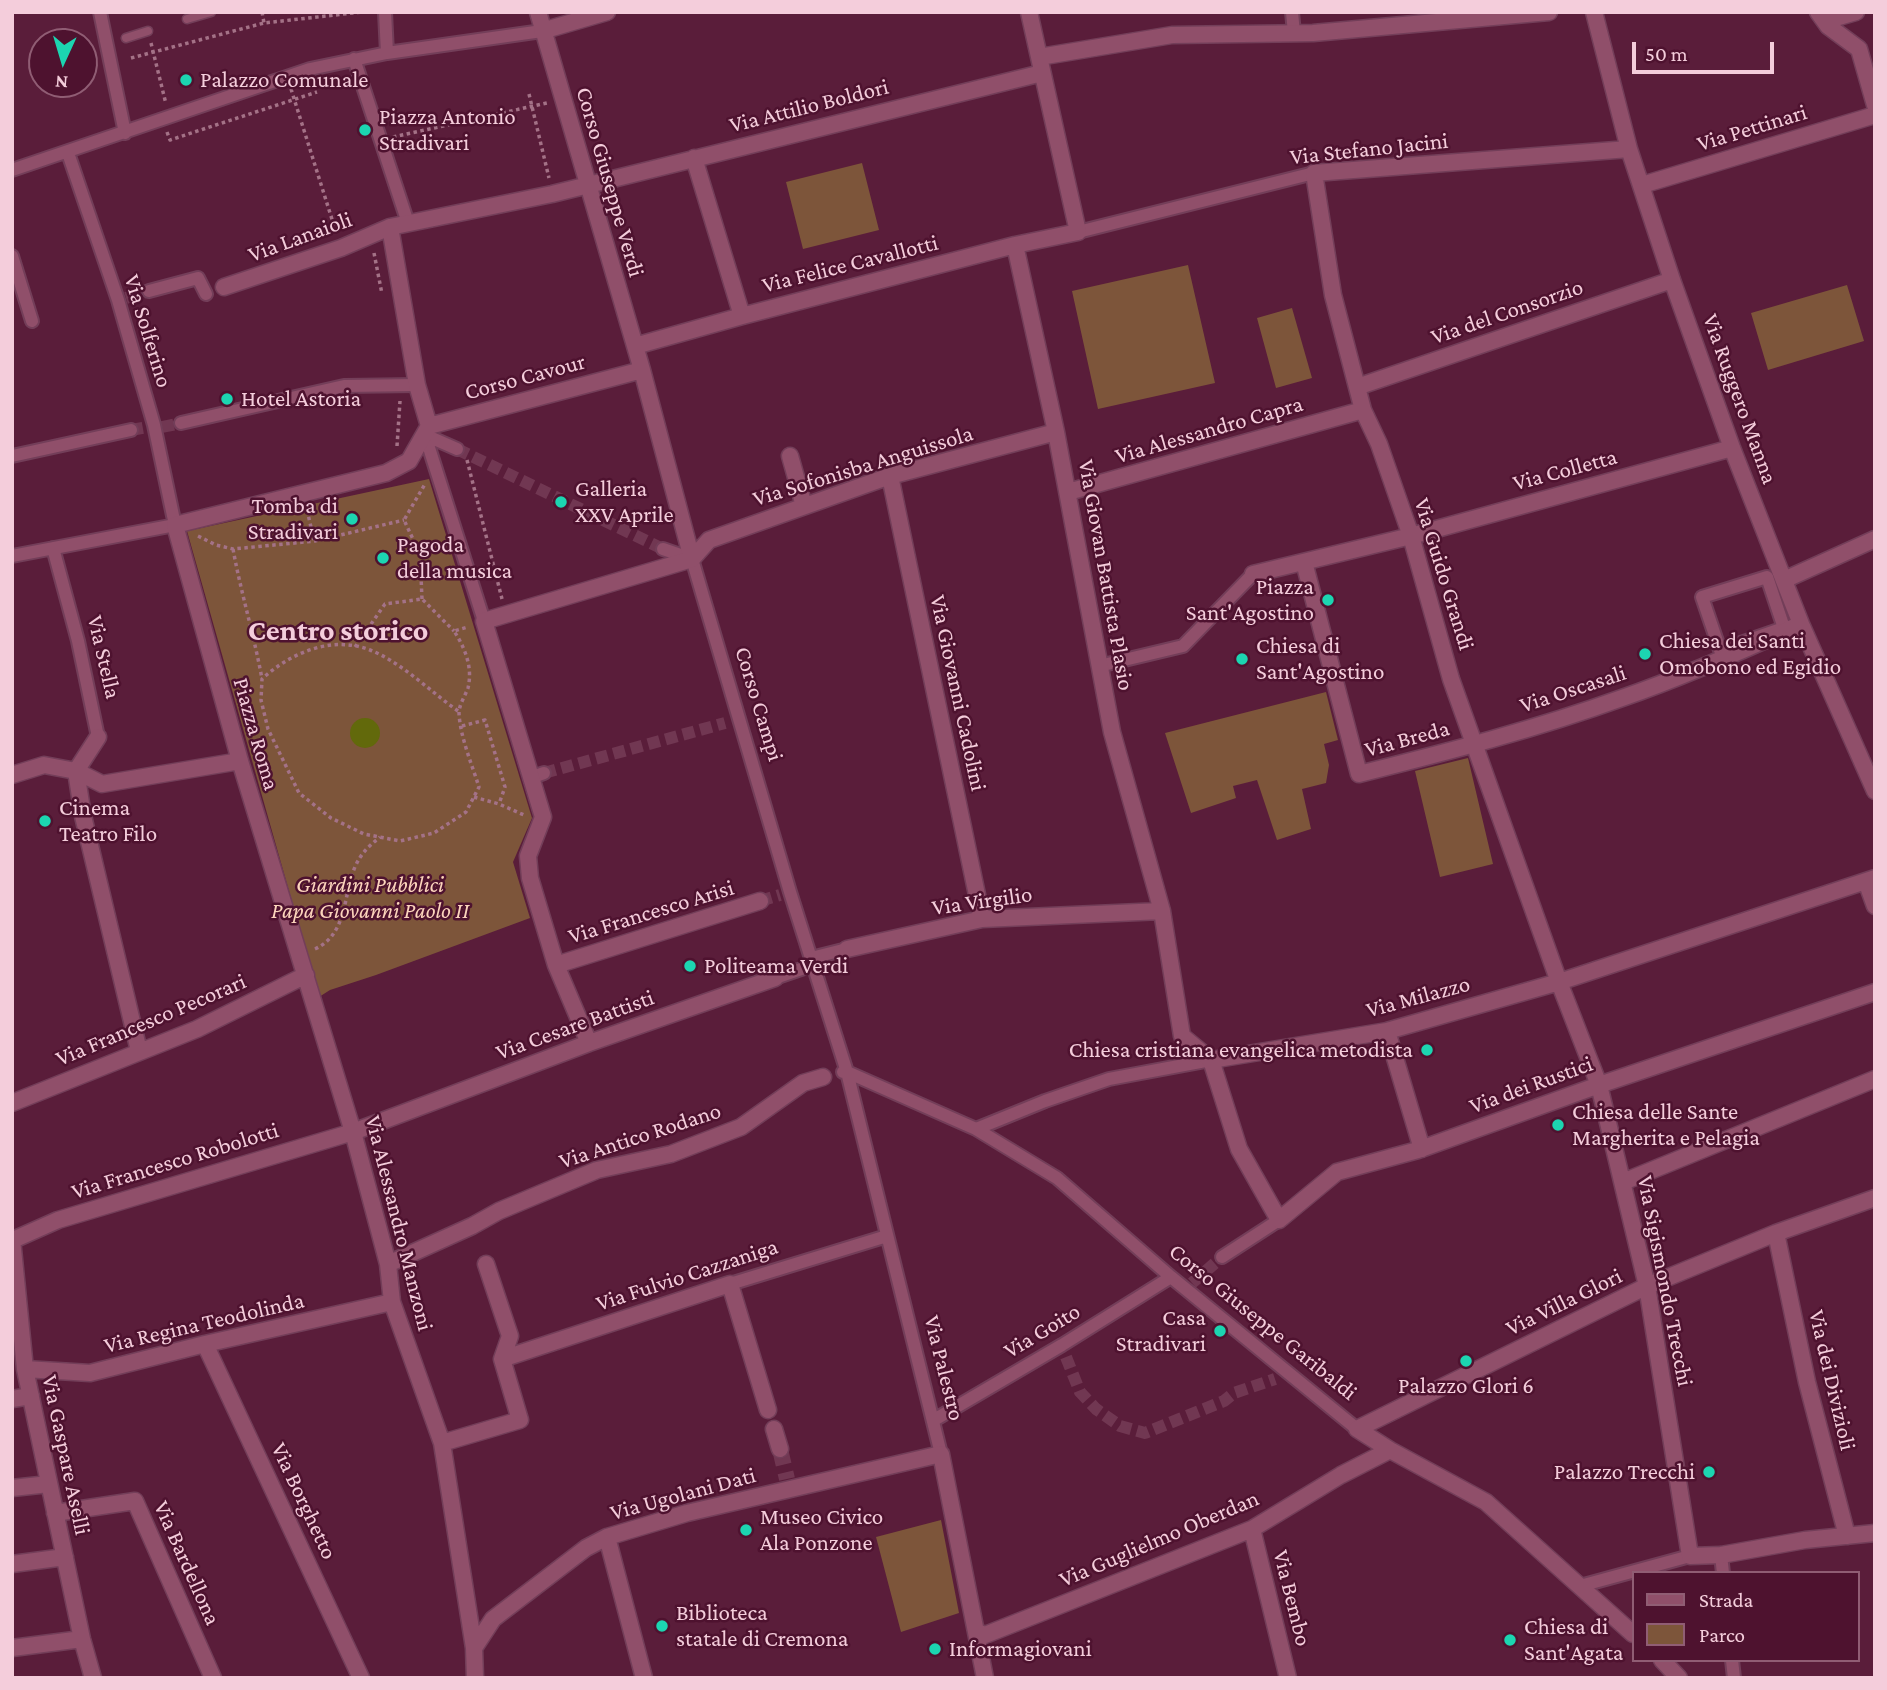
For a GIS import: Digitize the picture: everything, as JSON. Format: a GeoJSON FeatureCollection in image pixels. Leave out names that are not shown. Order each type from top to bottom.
{"type":"FeatureCollection","features":[{"type":"Feature","properties":{"kind":"street"},"geometry":{"type":"LineString","coordinates":[[100,12],[124,132]]}},
{"type":"Feature","properties":{"kind":"street"},"geometry":{"type":"LineString","coordinates":[[385,12],[387,53]]}},
{"type":"Feature","properties":{"kind":"street","name":"Corso Giuseppe Verdi"},"geometry":{"type":"LineString","coordinates":[[538,12],[635,346]]}},
{"type":"Feature","properties":{"kind":"street"},"geometry":{"type":"LineString","coordinates":[[12,170],[310,69],[387,53],[542,31],[607,12]]}},
{"type":"Feature","properties":{"kind":"street"},"geometry":{"type":"LineString","coordinates":[[1028,12],[1078,232]]}},
{"type":"Feature","properties":{"kind":"street"},"geometry":{"type":"LineString","coordinates":[[1292,12],[1294,33]]}},
{"type":"Feature","properties":{"kind":"street","name":"Via Attilio Boldori"},"geometry":{"type":"LineString","coordinates":[[408,223],[552,194],[1041,65],[1172,35],[1294,33],[1549,12]]}},
{"type":"Feature","properties":{"kind":"street","name":"Via Ruggero Manna"},"geometry":{"type":"LineString","coordinates":[[1594,12],[1629,149],[1732,448],[1801,624],[1875,791]]}},
{"type":"Feature","properties":{"kind":"street"},"geometry":{"type":"LineString","coordinates":[[1821,17],[1856,12]]}},
{"type":"Feature","properties":{"kind":"street"},"geometry":{"type":"LineString","coordinates":[[1821,17],[1867,47],[1875,105]]}},
{"type":"Feature","properties":{"kind":"street"},"geometry":{"type":"LineString","coordinates":[[354,59],[408,223]]}},
{"type":"Feature","properties":{"kind":"street","name":"Via Pettinari"},"geometry":{"type":"LineString","coordinates":[[1642,185],[1875,115]]}},
{"type":"Feature","properties":{"kind":"street","name":"Via Stefano Jacini"},"geometry":{"type":"LineString","coordinates":[[1078,232],[1314,173],[1629,149]]}},
{"type":"Feature","properties":{"kind":"street","name":"Via Solferino"},"geometry":{"type":"LineString","coordinates":[[68,153],[122,299],[180,524]]}},
{"type":"Feature","properties":{"kind":"street"},"geometry":{"type":"LineString","coordinates":[[694,158],[742,316]]}},
{"type":"Feature","properties":{"kind":"street","name":"Via Guido Grandi"},"geometry":{"type":"LineString","coordinates":[[1314,173],[1334,295],[1363,410],[1379,444],[1410,536],[1451,679],[1559,982]]}},
{"type":"Feature","properties":{"kind":"street","name":"Via Lanaioli"},"geometry":{"type":"LineString","coordinates":[[224,288],[341,248],[390,227],[408,223]]}},
{"type":"Feature","properties":{"kind":"street"},"geometry":{"type":"LineString","coordinates":[[390,227],[417,385],[435,468],[537,776],[543,817],[528,856],[530,878],[556,965],[589,1043]]}},
{"type":"Feature","properties":{"kind":"street","name":"Via Felice Cavallotti"},"geometry":{"type":"LineString","coordinates":[[635,346],[1014,246],[1078,232]]}},
{"type":"Feature","properties":{"kind":"street","name":"Via Giovan Battista Plasio"},"geometry":{"type":"LineString","coordinates":[[1014,246],[1056,432],[1112,732],[1162,911],[1182,1036],[1211,1060]]}},
{"type":"Feature","properties":{"kind":"street"},"geometry":{"type":"LineString","coordinates":[[12,256],[32,321]]}},
{"type":"Feature","properties":{"kind":"street"},"geometry":{"type":"LineString","coordinates":[[149,291],[198,278],[206,294]]}},
{"type":"Feature","properties":{"kind":"street","name":"Via del Consorzio"},"geometry":{"type":"LineString","coordinates":[[1357,387],[1672,280]]}},
{"type":"Feature","properties":{"kind":"street","name":"Corso Campi"},"geometry":{"type":"LineString","coordinates":[[635,346],[692,559],[740,718],[785,894],[812,962],[836,1074]]}},
{"type":"Feature","properties":{"kind":"street","name":"Corso Cavour"},"geometry":{"type":"LineString","coordinates":[[427,430],[642,370]]}},
{"type":"Feature","properties":{"kind":"street"},"geometry":{"type":"LineString","coordinates":[[181,423],[344,386],[417,385]]}},
{"type":"Feature","properties":{"kind":"street","name":"Via Alessandro Capra"},"geometry":{"type":"LineString","coordinates":[[1068,492],[1363,410]]}},
{"type":"Feature","properties":{"kind":"street"},"geometry":{"type":"LineString","coordinates":[[12,456],[131,430]]}},
{"type":"Feature","properties":{"kind":"street"},"geometry":{"type":"LineString","coordinates":[[427,430],[461,451]]}},
{"type":"Feature","properties":{"kind":"street"},"geometry":{"type":"LineString","coordinates":[[12,556],[180,524],[386,473],[409,461],[427,430]]}},
{"type":"Feature","properties":{"kind":"street","name":"Via Sofonisba Anguissola"},"geometry":{"type":"LineString","coordinates":[[692,559],[709,540],[804,506],[890,476],[1056,432]]}},
{"type":"Feature","properties":{"kind":"street","name":"Via Colletta"},"geometry":{"type":"LineString","coordinates":[[1410,536],[1732,448]]}},
{"type":"Feature","properties":{"kind":"street"},"geometry":{"type":"LineString","coordinates":[[790,456],[804,506]]}},
{"type":"Feature","properties":{"kind":"street","name":"Via Giovanni Cadolini"},"geometry":{"type":"LineString","coordinates":[[890,476],[982,919]]}},
{"type":"Feature","properties":{"kind":"street","name":"Piazza Roma"},"geometry":{"type":"LineString","coordinates":[[180,524],[240,761],[306,975]]}},
{"type":"Feature","properties":{"kind":"street"},"geometry":{"type":"LineString","coordinates":[[1099,666],[1183,646],[1253,574],[1410,536]]}},
{"type":"Feature","properties":{"kind":"street"},"geometry":{"type":"LineString","coordinates":[[1784,580],[1875,539]]}},
{"type":"Feature","properties":{"kind":"street","name":"Via Stella"},"geometry":{"type":"LineString","coordinates":[[53,548],[78,641],[98,737],[76,771]]}},
{"type":"Feature","properties":{"kind":"street"},"geometry":{"type":"LineString","coordinates":[[663,549],[692,559]]}},
{"type":"Feature","properties":{"kind":"street"},"geometry":{"type":"LineString","coordinates":[[484,621],[692,559]]}},
{"type":"Feature","properties":{"kind":"street","name":"Via Breda"},"geometry":{"type":"LineString","coordinates":[[1304,562],[1359,775],[1474,744]]}},
{"type":"Feature","properties":{"kind":"street"},"geometry":{"type":"LineString","coordinates":[[1767,578],[1784,628],[1720,650],[1702,597],[1767,578]]}},
{"type":"Feature","properties":{"kind":"street","name":"Via Oscasali"},"geometry":{"type":"LineString","coordinates":[[1474,744],[1621,699],[1708,666],[1801,624]]}},
{"type":"Feature","properties":{"kind":"street"},"geometry":{"type":"LineString","coordinates":[[725,723],[740,718]]}},
{"type":"Feature","properties":{"kind":"street"},"geometry":{"type":"LineString","coordinates":[[12,775],[44,765],[76,771],[102,784],[240,761]]}},
{"type":"Feature","properties":{"kind":"street"},"geometry":{"type":"LineString","coordinates":[[76,771],[83,816],[139,1051]]}},
{"type":"Feature","properties":{"kind":"street"},"geometry":{"type":"LineString","coordinates":[[1870,880],[1875,906]]}},
{"type":"Feature","properties":{"kind":"street","name":"Via Milazzo"},"geometry":{"type":"LineString","coordinates":[[976,1129],[1109,1079],[1387,1031],[1559,982],[1870,880]]}},
{"type":"Feature","properties":{"kind":"street","name":"Via Francesco Arisi"},"geometry":{"type":"LineString","coordinates":[[556,965],[760,901]]}},
{"type":"Feature","properties":{"kind":"street","name":"Via Virgilio"},"geometry":{"type":"LineString","coordinates":[[812,962],[847,949],[982,919],[1162,911]]}},
{"type":"Feature","properties":{"kind":"street","name":"Via Cesare Battisti"},"geometry":{"type":"LineString","coordinates":[[353,1132],[589,1043],[775,978],[812,962]]}},
{"type":"Feature","properties":{"kind":"street","name":"Via Francesco Pecorari"},"geometry":{"type":"LineString","coordinates":[[12,1103],[197,1029],[306,975]]}},
{"type":"Feature","properties":{"kind":"street","name":"Via Alessandro Manzoni"},"geometry":{"type":"LineString","coordinates":[[306,975],[353,1132],[388,1264],[392,1302],[442,1443],[474,1648],[475,1678]]}},
{"type":"Feature","properties":{"kind":"street","name":"Via Sigismondo Trecchi"},"geometry":{"type":"LineString","coordinates":[[1559,982],[1599,1085],[1647,1286],[1690,1556]]}},
{"type":"Feature","properties":{"kind":"street","name":"Via dei Rustici"},"geometry":{"type":"LineString","coordinates":[[1222,1257],[1279,1220],[1337,1172],[1422,1149],[1599,1085],[1875,992]]}},
{"type":"Feature","properties":{"kind":"street"},"geometry":{"type":"LineString","coordinates":[[1387,1031],[1422,1149]]}},
{"type":"Feature","properties":{"kind":"street"},"geometry":{"type":"LineString","coordinates":[[1211,1060],[1239,1149],[1279,1220]]}},
{"type":"Feature","properties":{"kind":"street","name":"Corso Giuseppe Garibaldi"},"geometry":{"type":"LineString","coordinates":[[836,1074],[976,1129],[1057,1178],[1171,1277],[1189,1286],[1288,1374],[1357,1429],[1486,1502],[1632,1633]]}},
{"type":"Feature","properties":{"kind":"street","name":"Via Palestro"},"geometry":{"type":"LineString","coordinates":[[836,1074],[887,1236],[934,1420],[985,1678]]}},
{"type":"Feature","properties":{"kind":"street","name":"Via Antico Rodano"},"geometry":{"type":"LineString","coordinates":[[388,1264],[499,1211],[597,1170],[671,1154],[741,1127],[803,1083],[836,1074]]}},
{"type":"Feature","properties":{"kind":"street"},"geometry":{"type":"LineString","coordinates":[[1623,1182],[1875,1079]]}},
{"type":"Feature","properties":{"kind":"street","name":"Via Francesco Robolotti"},"geometry":{"type":"LineString","coordinates":[[13,1240],[58,1220],[353,1132]]}},
{"type":"Feature","properties":{"kind":"street","name":"Via Villa Glori"},"geometry":{"type":"LineString","coordinates":[[1357,1429],[1647,1286],[1776,1233],[1875,1198]]}},
{"type":"Feature","properties":{"kind":"street","name":"Via dei Divizioli"},"geometry":{"type":"LineString","coordinates":[[1776,1233],[1807,1382],[1847,1536]]}},
{"type":"Feature","properties":{"kind":"street","name":"Via Fulvio Cazzaniga"},"geometry":{"type":"LineString","coordinates":[[502,1359],[887,1236]]}},
{"type":"Feature","properties":{"kind":"street","name":"Via Gaspare Aselli"},"geometry":{"type":"LineString","coordinates":[[13,1240],[25,1369],[82,1639],[93,1678]]}},
{"type":"Feature","properties":{"kind":"street"},"geometry":{"type":"LineString","coordinates":[[442,1443],[520,1420],[502,1359],[510,1336],[486,1264]]}},
{"type":"Feature","properties":{"kind":"street","name":"Via Goito"},"geometry":{"type":"LineString","coordinates":[[934,1420],[1064,1351],[1171,1277]]}},
{"type":"Feature","properties":{"kind":"street"},"geometry":{"type":"LineString","coordinates":[[730,1284],[768,1410]]}},
{"type":"Feature","properties":{"kind":"street","name":"Via Regina Teodolinda"},"geometry":{"type":"LineString","coordinates":[[25,1369],[90,1373],[392,1302]]}},
{"type":"Feature","properties":{"kind":"street","name":"Via Borghetto"},"geometry":{"type":"LineString","coordinates":[[205,1344],[361,1678]]}},
{"type":"Feature","properties":{"kind":"street"},"geometry":{"type":"LineString","coordinates":[[1275,1379],[1288,1374]]}},
{"type":"Feature","properties":{"kind":"street"},"geometry":{"type":"LineString","coordinates":[[12,1399],[31,1396]]}},
{"type":"Feature","properties":{"kind":"street"},"geometry":{"type":"LineString","coordinates":[[774,1429],[780,1449]]}},
{"type":"Feature","properties":{"kind":"street","name":"Via Guglielmo Oberdan"},"geometry":{"type":"LineString","coordinates":[[977,1632],[985,1634],[1252,1529],[1341,1475],[1390,1450]]}},
{"type":"Feature","properties":{"kind":"street","name":"Via Ugolani Dati"},"geometry":{"type":"LineString","coordinates":[[474,1648],[493,1619],[566,1562],[607,1537],[788,1485],[941,1454]]}},
{"type":"Feature","properties":{"kind":"street"},"geometry":{"type":"LineString","coordinates":[[12,1488],[49,1484]]}},
{"type":"Feature","properties":{"kind":"street","name":"Via Bardellona"},"geometry":{"type":"LineString","coordinates":[[55,1513],[135,1501],[213,1678]]}},
{"type":"Feature","properties":{"kind":"street","name":"Via Bembo"},"geometry":{"type":"LineString","coordinates":[[1252,1529],[1288,1678]]}},
{"type":"Feature","properties":{"kind":"street"},"geometry":{"type":"LineString","coordinates":[[1635,1571],[1690,1556],[1721,1555],[1805,1540],[1875,1533]]}},
{"type":"Feature","properties":{"kind":"street"},"geometry":{"type":"LineString","coordinates":[[607,1537],[644,1678]]}},
{"type":"Feature","properties":{"kind":"street"},"geometry":{"type":"LineString","coordinates":[[1721,1555],[1723,1571]]}},
{"type":"Feature","properties":{"kind":"street"},"geometry":{"type":"LineString","coordinates":[[12,1564],[65,1557]]}},
{"type":"Feature","properties":{"kind":"street"},"geometry":{"type":"LineString","coordinates":[[1580,1586],[1632,1572]]}},
{"type":"Feature","properties":{"kind":"street"},"geometry":{"type":"LineString","coordinates":[[12,1648],[82,1639]]}},
{"type":"Feature","properties":{"kind":"street"},"geometry":{"type":"LineString","coordinates":[[1664,1662],[1679,1678]]}},
{"type":"Feature","properties":{"kind":"lane"},"geometry":{"type":"LineString","coordinates":[[187,19],[211,12]]}},
{"type":"Feature","properties":{"kind":"lane"},"geometry":{"type":"LineString","coordinates":[[126,38],[148,31]]}},
{"type":"Feature","properties":{"kind":"path"},"geometry":{"type":"LineString","coordinates":[[262,12],[264,23]]}},
{"type":"Feature","properties":{"kind":"path"},"geometry":{"type":"LineString","coordinates":[[131,58],[264,23],[362,12]]}},
{"type":"Feature","properties":{"kind":"path"},"geometry":{"type":"LineString","coordinates":[[148,31],[165,103]]}},
{"type":"Feature","properties":{"kind":"path"},"geometry":{"type":"LineString","coordinates":[[292,92],[340,243]]}},
{"type":"Feature","properties":{"kind":"path"},"geometry":{"type":"LineString","coordinates":[[167,133],[170,140],[317,92]]}},
{"type":"Feature","properties":{"kind":"path"},"geometry":{"type":"LineString","coordinates":[[529,94],[549,179]]}},
{"type":"Feature","properties":{"kind":"path"},"geometry":{"type":"LineString","coordinates":[[408,134],[540,105]]}},
{"type":"Feature","properties":{"kind":"path"},"geometry":{"type":"LineString","coordinates":[[397,445],[401,393]]}},
{"type":"Feature","properties":{"kind":"path"},"geometry":{"type":"LineString","coordinates":[[461,451],[504,604]]}},
{"type":"Feature","properties":{"kind":"path"},"geometry":{"type":"LineString","coordinates":[[180,524],[187,531],[216,545],[233,549],[314,541],[404,520],[435,468]]}},
{"type":"Feature","properties":{"kind":"path"},"geometry":{"type":"LineString","coordinates":[[303,495],[314,541]]}},
{"type":"Feature","properties":{"kind":"path"},"geometry":{"type":"LineString","coordinates":[[233,549],[241,595],[255,639],[262,679],[261,700],[268,730],[299,793],[331,818],[363,834],[400,841],[435,833],[466,812],[479,787],[458,711],[468,686],[469,663],[463,645],[454,631],[422,599],[420,554],[404,520]]}},
{"type":"Feature","properties":{"kind":"path"},"geometry":{"type":"LineString","coordinates":[[355,647],[386,604],[422,599]]}},
{"type":"Feature","properties":{"kind":"path"},"geometry":{"type":"LineString","coordinates":[[454,631],[484,621]]}},
{"type":"Feature","properties":{"kind":"path"},"geometry":{"type":"LineString","coordinates":[[262,679],[275,666],[302,652],[334,644],[368,649],[395,663],[458,711]]}},
{"type":"Feature","properties":{"kind":"path"},"geometry":{"type":"LineString","coordinates":[[462,726],[485,720],[505,787],[499,804]]}},
{"type":"Feature","properties":{"kind":"path"},"geometry":{"type":"LineString","coordinates":[[474,797],[532,818],[543,817]]}},
{"type":"Feature","properties":{"kind":"path"},"geometry":{"type":"LineString","coordinates":[[300,955],[320,947],[338,927],[354,868],[365,850],[380,838]]}},
{"type":"Feature","properties":{"kind":"green space"},"geometry":{"type":"Polygon","coordinates":[[[862,163],[879,230],[803,249],[786,182],[862,163]]]}},
{"type":"Feature","properties":{"kind":"green space"},"geometry":{"type":"Polygon","coordinates":[[[1188,265],[1215,383],[1098,409],[1072,291],[1188,265]]]}},
{"type":"Feature","properties":{"kind":"green space"},"geometry":{"type":"Polygon","coordinates":[[[1847,285],[1864,341],[1768,370],[1751,313],[1847,285]]]}},
{"type":"Feature","properties":{"kind":"green space"},"geometry":{"type":"Polygon","coordinates":[[[1292,308],[1312,378],[1276,388],[1257,318],[1292,308]]]}},
{"type":"Feature","properties":{"kind":"green space","name":"Giardini Pubblici Papa Giovanni Paolo II"},"geometry":{"type":"Polygon","coordinates":[[[429,479],[532,818],[513,862],[530,918],[330,990],[319,997],[187,531],[429,479]]]}},
{"type":"Feature","properties":{"kind":"green space"},"geometry":{"type":"Polygon","coordinates":[[[1326,692],[1338,740],[1324,744],[1329,765],[1326,783],[1302,789],[1311,829],[1277,840],[1257,780],[1233,786],[1236,798],[1191,813],[1165,733],[1326,692]]]}},
{"type":"Feature","properties":{"kind":"green space"},"geometry":{"type":"Polygon","coordinates":[[[1468,758],[1493,864],[1440,877],[1415,771],[1468,758]]]}},
{"type":"Feature","properties":{"kind":"green space"},"geometry":{"type":"Polygon","coordinates":[[[941,1520],[959,1613],[901,1632],[876,1537],[941,1520]]]}},
{"type":"Feature","properties":{"kind":"shaded area"},"geometry":{"type":"Polygon","coordinates":[[[365,718],[376,722],[380,733],[376,744],[365,748],[354,744],[350,733],[354,722],[365,718]]]}},
{"type":"Feature","properties":{"kind":"tunnel"},"geometry":{"type":"LineString","coordinates":[[126,298],[149,291]]}},
{"type":"Feature","properties":{"kind":"tunnel"},"geometry":{"type":"LineString","coordinates":[[162,427],[181,423]]}},
{"type":"Feature","properties":{"kind":"tunnel"},"geometry":{"type":"LineString","coordinates":[[131,430],[148,427]]}},
{"type":"Feature","properties":{"kind":"tunnel"},"geometry":{"type":"LineString","coordinates":[[457,449],[663,549]]}},
{"type":"Feature","properties":{"kind":"tunnel"},"geometry":{"type":"LineString","coordinates":[[544,773],[725,723]]}},
{"type":"Feature","properties":{"kind":"tunnel"},"geometry":{"type":"LineString","coordinates":[[760,901],[780,895]]}},
{"type":"Feature","properties":{"kind":"tunnel"},"geometry":{"type":"LineString","coordinates":[[1192,1283],[1222,1257]]}},
{"type":"Feature","properties":{"kind":"tunnel"},"geometry":{"type":"LineString","coordinates":[[1066,1357],[1080,1392],[1096,1409],[1120,1426],[1145,1433],[1224,1401],[1234,1393],[1275,1379]]}},
{"type":"Feature","properties":{"kind":"tunnel"},"geometry":{"type":"LineString","coordinates":[[780,1449],[787,1479]]}},
{"type":"Feature","properties":{"kind":"place","name":"Palazzo Comunale"},"geometry":{"type":"Point","coordinates":[186,80]}},
{"type":"Feature","properties":{"kind":"place","name":"Piazza Antonio Stradivari"},"geometry":{"type":"Point","coordinates":[365,130]}},
{"type":"Feature","properties":{"kind":"place","name":"Hotel Astoria"},"geometry":{"type":"Point","coordinates":[227,399]}},
{"type":"Feature","properties":{"kind":"place","name":"Galleria XXV Aprile"},"geometry":{"type":"Point","coordinates":[561,502]}},
{"type":"Feature","properties":{"kind":"place","name":"Tomba di Stradivari"},"geometry":{"type":"Point","coordinates":[352,519]}},
{"type":"Feature","properties":{"kind":"place","name":"Pagoda della musica"},"geometry":{"type":"Point","coordinates":[383,558]}},
{"type":"Feature","properties":{"kind":"place","name":"Piazza Sant'Agostino"},"geometry":{"type":"Point","coordinates":[1328,600]}},
{"type":"Feature","properties":{"kind":"place","name":"Chiesa dei Santi Omobono ed Egidio"},"geometry":{"type":"Point","coordinates":[1645,654]}},
{"type":"Feature","properties":{"kind":"place","name":"Chiesa di Sant'Agostino"},"geometry":{"type":"Point","coordinates":[1242,659]}},
{"type":"Feature","properties":{"kind":"place","name":"Cinema Teatro Filo"},"geometry":{"type":"Point","coordinates":[45,821]}},
{"type":"Feature","properties":{"kind":"place","name":"Politeama Verdi"},"geometry":{"type":"Point","coordinates":[690,966]}},
{"type":"Feature","properties":{"kind":"place","name":"Chiesa cristiana evangelica metodista"},"geometry":{"type":"Point","coordinates":[1427,1050]}},
{"type":"Feature","properties":{"kind":"place","name":"Chiesa delle Sante Margherita e Pelagia"},"geometry":{"type":"Point","coordinates":[1558,1125]}},
{"type":"Feature","properties":{"kind":"place","name":"Casa Stradivari"},"geometry":{"type":"Point","coordinates":[1220,1331]}},
{"type":"Feature","properties":{"kind":"place","name":"Palazzo Glori 6"},"geometry":{"type":"Point","coordinates":[1466,1361]}},
{"type":"Feature","properties":{"kind":"place","name":"Palazzo Trecchi"},"geometry":{"type":"Point","coordinates":[1709,1472]}},
{"type":"Feature","properties":{"kind":"place","name":"Museo Civico Ala Ponzone"},"geometry":{"type":"Point","coordinates":[746,1530]}},
{"type":"Feature","properties":{"kind":"place","name":"Biblioteca statale di Cremona"},"geometry":{"type":"Point","coordinates":[662,1626]}},
{"type":"Feature","properties":{"kind":"place","name":"Chiesa di Sant'Agata"},"geometry":{"type":"Point","coordinates":[1510,1640]}},
{"type":"Feature","properties":{"kind":"place","name":"Informagiovani"},"geometry":{"type":"Point","coordinates":[935,1649]}},
{"type":"Feature","properties":{"kind":"district","name":"Centro storico"},"geometry":{"type":"Point","coordinates":[338,631]}}]}
